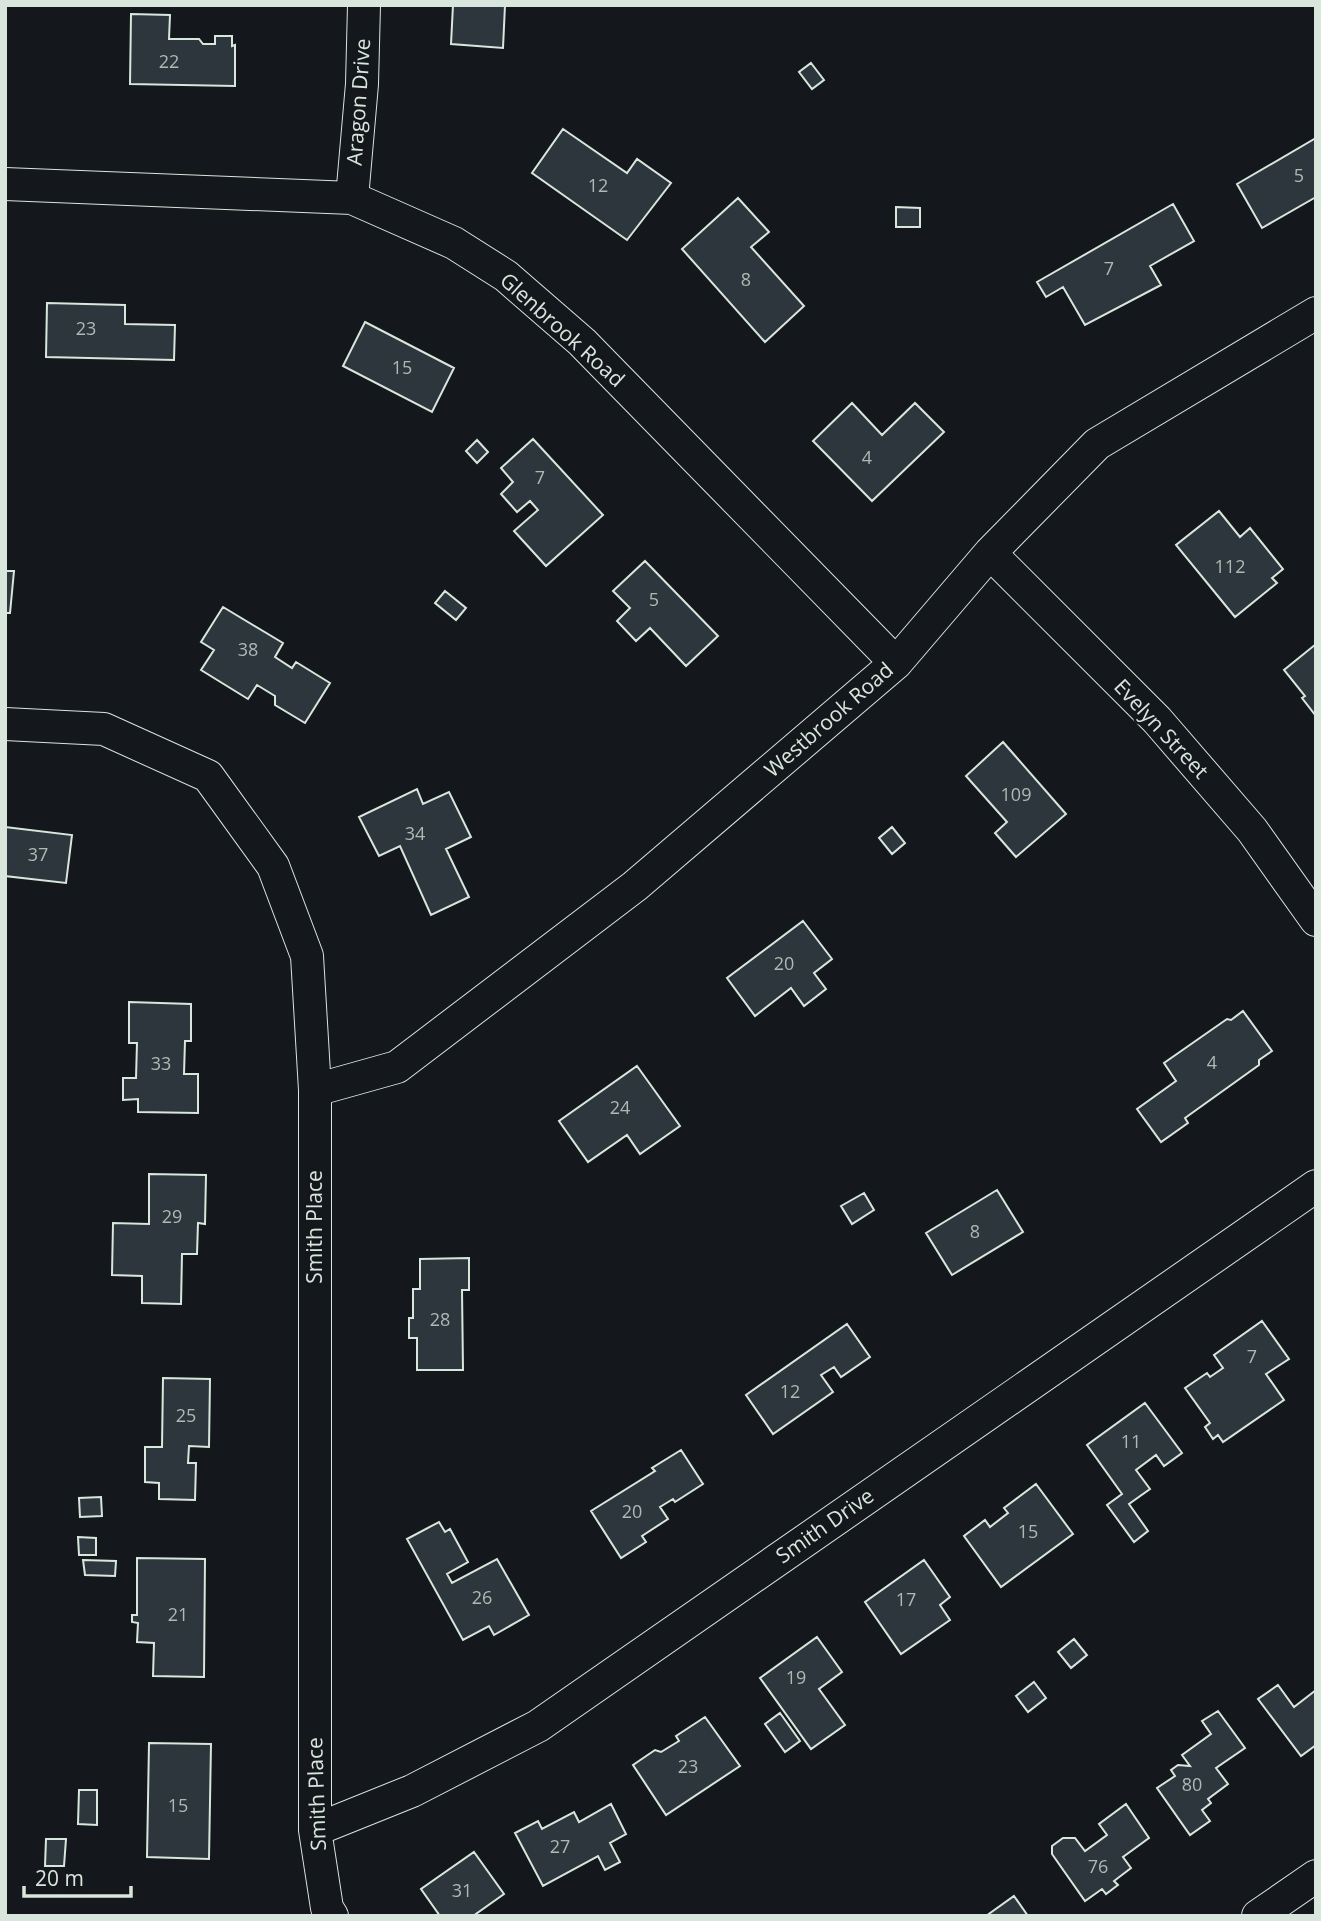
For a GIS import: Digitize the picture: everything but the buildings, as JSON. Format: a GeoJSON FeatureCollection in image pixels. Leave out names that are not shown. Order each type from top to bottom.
{"type":"FeatureCollection","features":[{"type":"Feature","properties":{"kind":"street","name":"Aragon Drive"},"geometry":{"type":"LineString","coordinates":[[352,198],[362,84],[364,5]]}},
{"type":"Feature","properties":{"kind":"street","name":"Glenbrook Road"},"geometry":{"type":"LineString","coordinates":[[5,184],[352,198],[454,243],[516,284],[582,342],[896,663]]}},
{"type":"Feature","properties":{"kind":"street","name":"Westbrook Road"},"geometry":{"type":"LineString","coordinates":[[315,1090],[397,1068],[635,886],[896,663],[989,553],[1097,444],[1316,313]]}},
{"type":"Feature","properties":{"kind":"street","name":"Evelyn Street"},"geometry":{"type":"LineString","coordinates":[[989,553],[1157,720],[1252,830],[1316,920]]}},
{"type":"Feature","properties":{"kind":"street","name":"Smith Place"},"geometry":{"type":"LineString","coordinates":[[5,723],[104,729],[208,776],[273,866],[307,956],[315,1090],[315,1830],[327,1908],[332,1916]]}},
{"type":"Feature","properties":{"kind":"street","name":"Smith Drive"},"geometry":{"type":"LineString","coordinates":[[315,1830],[412,1791],[538,1726],[1316,1186]]}},
{"type":"Feature","properties":{"kind":"street"},"geometry":{"type":"LineString","coordinates":[[1258,1916],[1316,1876]]}}]}
